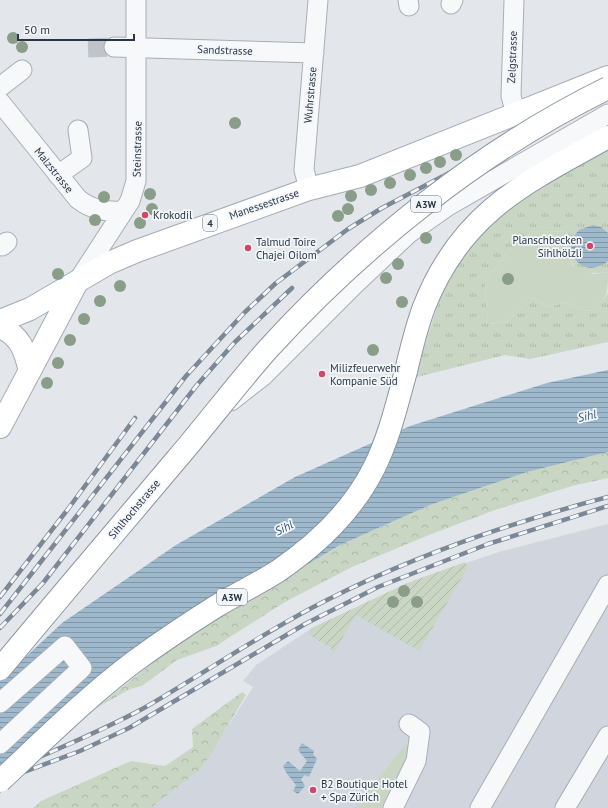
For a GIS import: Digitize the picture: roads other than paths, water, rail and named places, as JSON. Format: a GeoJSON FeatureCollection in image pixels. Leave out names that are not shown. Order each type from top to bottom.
{"type":"FeatureCollection","features":[{"type":"Feature","properties":{"kind":"main road","name":"Manessestrasse"},"geometry":{"type":"LineString","coordinates":[[0,321],[30,309],[109,263],[137,251],[309,189],[360,176],[608,77]]}},
{"type":"Feature","properties":{"kind":"main road","name":"Sihlhochstrasse"},"geometry":{"type":"LineString","coordinates":[[0,669],[268,350],[351,266],[402,222],[520,137],[608,88]]}},
{"type":"Feature","properties":{"kind":"main road","name":"A3W"},"geometry":{"type":"LineString","coordinates":[[0,781],[86,702],[135,661],[215,607],[277,571],[307,549],[330,528],[354,499],[373,470],[389,433],[416,329],[431,290],[449,258],[474,225],[500,202],[518,189],[608,137]]}},
{"type":"Feature","properties":{"kind":"main road"},"geometry":{"type":"LineString","coordinates":[[0,427],[77,282]]}},
{"type":"Feature","properties":{"kind":"main road"},"geometry":{"type":"LineString","coordinates":[[0,327],[19,339],[25,352],[30,371]]}},
{"type":"Feature","properties":{"kind":"street","name":"Steinstrasse"},"geometry":{"type":"LineString","coordinates":[[77,282],[123,211],[134,191],[138,172],[136,0]]}},
{"type":"Feature","properties":{"kind":"street","name":"Wuhrstrasse"},"geometry":{"type":"LineString","coordinates":[[309,189],[304,170],[318,0]]}},
{"type":"Feature","properties":{"kind":"street","name":"Zelgstrasse"},"geometry":{"type":"LineString","coordinates":[[514,0],[511,96],[516,114]]}},
{"type":"Feature","properties":{"kind":"street","name":"Sandstrasse"},"geometry":{"type":"LineString","coordinates":[[114,47],[314,53]]}},
{"type":"Feature","properties":{"kind":"street"},"geometry":{"type":"LineString","coordinates":[[0,87],[22,70]]}},
{"type":"Feature","properties":{"kind":"street","name":"Malzstrasse"},"geometry":{"type":"LineString","coordinates":[[0,102],[78,199],[86,206],[99,210],[123,211]]}},
{"type":"Feature","properties":{"kind":"street"},"geometry":{"type":"LineString","coordinates":[[192,434],[263,376],[356,283],[408,234],[448,206],[608,114]]}},
{"type":"Feature","properties":{"kind":"street"},"geometry":{"type":"LineString","coordinates":[[58,175],[82,158],[78,130]]}},
{"type":"Feature","properties":{"kind":"street"},"geometry":{"type":"LineString","coordinates":[[480,808],[608,585]]}},
{"type":"Feature","properties":{"kind":"street"},"geometry":{"type":"LineString","coordinates":[[0,703],[65,646],[82,668],[0,744]]}},
{"type":"Feature","properties":{"kind":"street"},"geometry":{"type":"LineString","coordinates":[[394,808],[416,761],[420,732],[409,724]]}},
{"type":"Feature","properties":{"kind":"street"},"geometry":{"type":"LineString","coordinates":[[565,808],[608,736]]}},
{"type":"Feature","properties":{"kind":"water","name":"Planschbecken Sihlhölzli"},"geometry":{"type":"Polygon","coordinates":[[[593,225],[601,227],[608,233],[608,261],[599,266],[590,268],[583,266],[577,261],[573,255],[571,247],[573,238],[579,230],[593,225]]]}},
{"type":"Feature","properties":{"kind":"water","name":"Sihl"},"geometry":{"type":"Polygon","coordinates":[[[608,370],[608,452],[527,472],[430,505],[340,545],[184,638],[115,688],[0,793],[0,681],[62,623],[176,545],[295,477],[410,426],[547,383],[608,370]]]}},
{"type":"Feature","properties":{"kind":"water"},"geometry":{"type":"Polygon","coordinates":[[[302,743],[314,751],[313,754],[317,759],[309,777],[305,775],[301,779],[305,786],[298,794],[293,791],[296,785],[287,774],[283,766],[288,761],[300,771],[307,761],[298,750],[302,743]]]}},
{"type":"Feature","properties":{"kind":"tunnel"},"geometry":{"type":"LineString","coordinates":[[88,48],[114,47]]}},
{"type":"Feature","properties":{"kind":"railway"},"geometry":{"type":"LineString","coordinates":[[0,614],[186,376],[245,312],[276,283],[348,229],[382,208],[449,173],[524,142]]}},
{"type":"Feature","properties":{"kind":"railway"},"geometry":{"type":"LineString","coordinates":[[0,628],[43,583],[197,385],[235,342],[292,288]]}},
{"type":"Feature","properties":{"kind":"railway"},"geometry":{"type":"LineString","coordinates":[[0,597],[68,509],[135,418]]}},
{"type":"Feature","properties":{"kind":"railway"},"geometry":{"type":"LineString","coordinates":[[0,774],[127,717],[167,695],[280,625],[360,584],[464,541],[536,517],[608,497]]}},
{"type":"Feature","properties":{"kind":"railway"},"geometry":{"type":"LineString","coordinates":[[0,781],[80,751],[129,728],[305,624],[378,587],[488,544],[608,506]]}},
{"type":"Feature","properties":{"kind":"place","name":"Krokodil"},"geometry":{"type":"Point","coordinates":[145,215]}},
{"type":"Feature","properties":{"kind":"place","name":"Planschbecken Sihlhölzli"},"geometry":{"type":"Point","coordinates":[590,246]}},
{"type":"Feature","properties":{"kind":"place","name":"Talmud Toire Chajei Oilom"},"geometry":{"type":"Point","coordinates":[248,248]}},
{"type":"Feature","properties":{"kind":"place","name":"Milizfeuerwehr Kompanie Süd"},"geometry":{"type":"Point","coordinates":[322,374]}},
{"type":"Feature","properties":{"kind":"place","name":"B2 Boutique Hotel + Spa Zürich"},"geometry":{"type":"Point","coordinates":[313,790]}}]}
